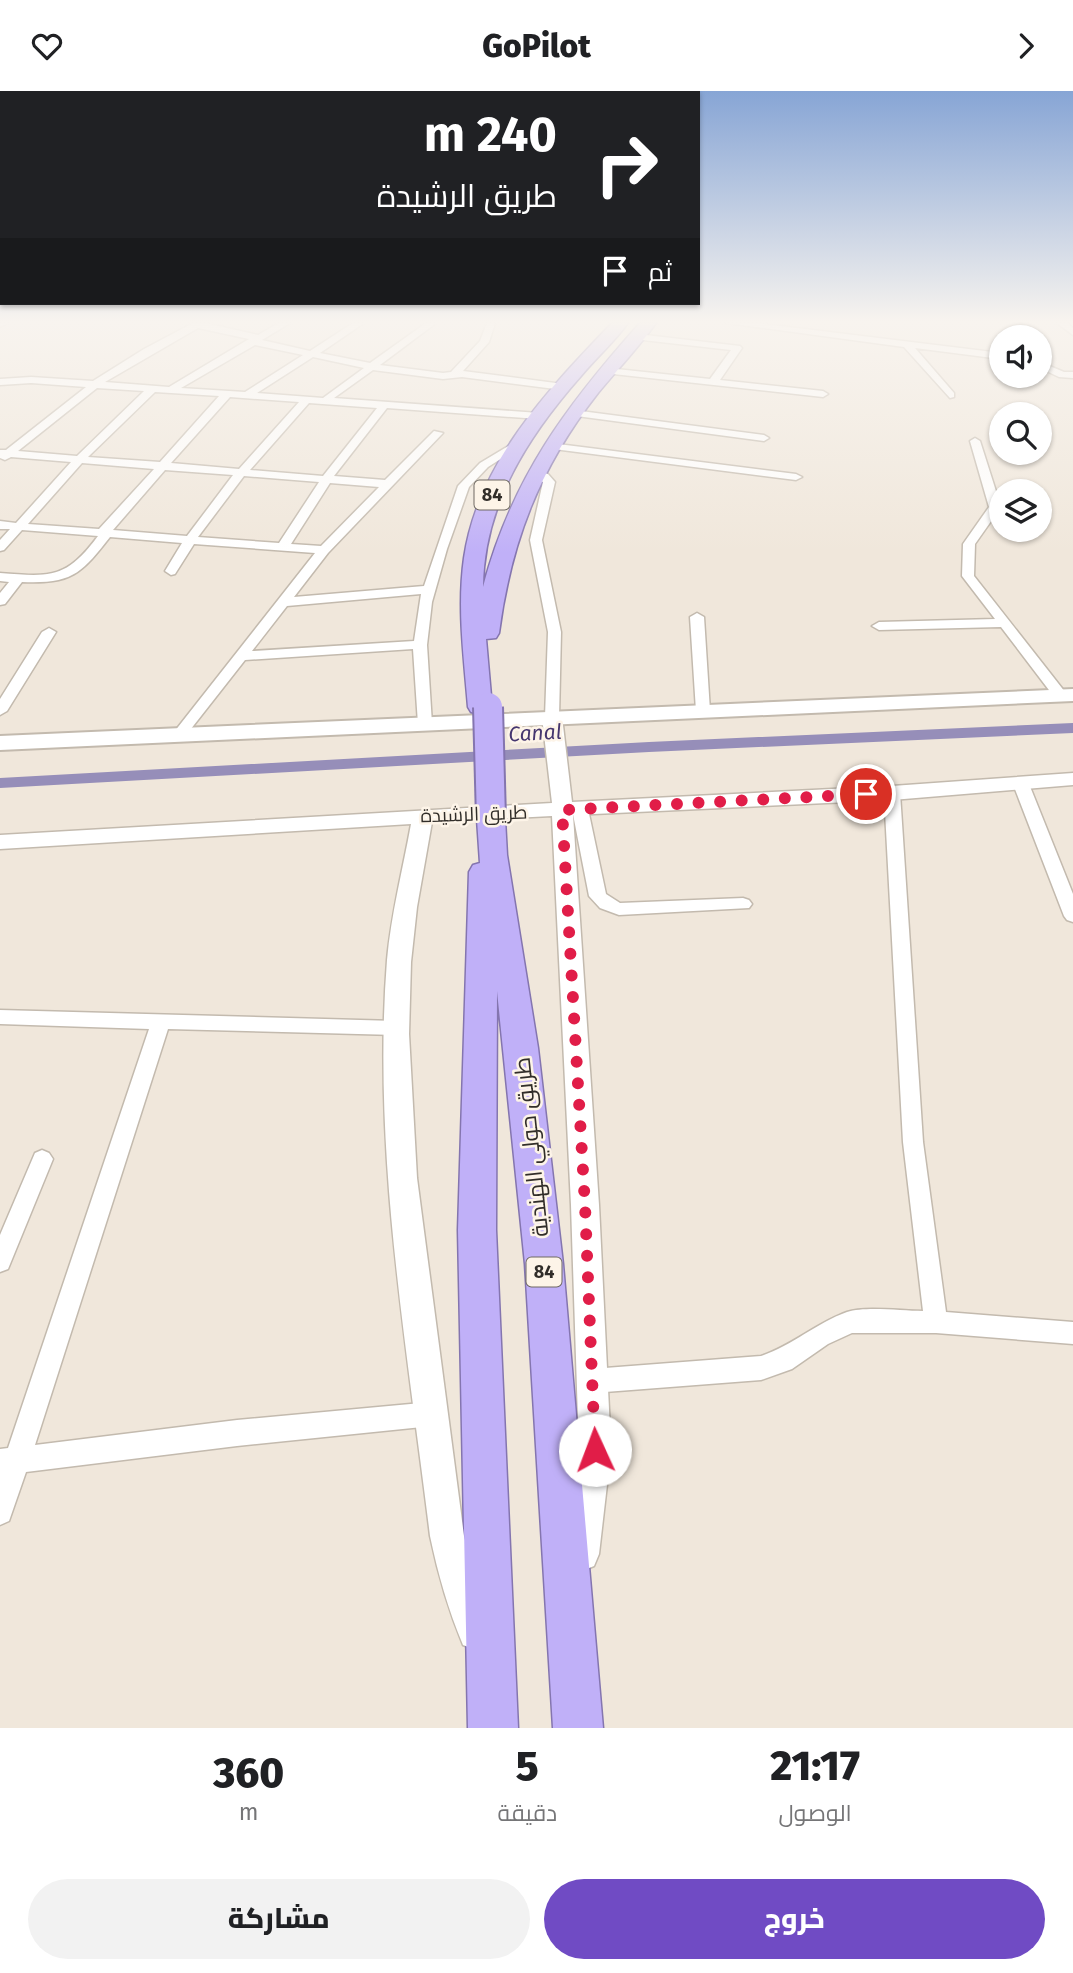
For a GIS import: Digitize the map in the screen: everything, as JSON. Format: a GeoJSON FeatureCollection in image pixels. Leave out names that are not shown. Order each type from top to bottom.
{"type":"FeatureCollection","features":[{"type":"Feature","properties":{"kind":"highway","name":"84"},"geometry":{"type":"LineString","coordinates":[[493,1728],[477,1178],[487,819],[484,707],[473,591],[478,539],[493,492],[519,444],[553,399]]}},
{"type":"Feature","properties":{"kind":"highway","name":"84"},"geometry":{"type":"LineString","coordinates":[[484,707],[492,602],[516,516],[534,473],[584,399]]}},
{"type":"Feature","properties":{"kind":"highway","name":"طريق حولي الهندية"},"geometry":{"type":"LineString","coordinates":[[487,819],[521,1048],[542,1251],[578,1728]]}},
{"type":"Feature","properties":{"kind":"main road"},"geometry":{"type":"LineString","coordinates":[[0,743],[425,724],[553,727],[703,711],[1066,695]]}},
{"type":"Feature","properties":{"kind":"street"},"geometry":{"type":"LineString","coordinates":[[3,456],[73,399]]}},
{"type":"Feature","properties":{"kind":"street"},"geometry":{"type":"LineString","coordinates":[[0,547],[80,459],[141,399]]}},
{"type":"Feature","properties":{"kind":"street"},"geometry":{"type":"LineString","coordinates":[[0,577],[55,577],[80,566],[162,465],[222,399]]}},
{"type":"Feature","properties":{"kind":"street"},"geometry":{"type":"LineString","coordinates":[[289,399],[539,416]]}},
{"type":"Feature","properties":{"kind":"street"},"geometry":{"type":"LineString","coordinates":[[323,402],[327,399]]}},
{"type":"Feature","properties":{"kind":"street"},"geometry":{"type":"LineString","coordinates":[[171,571],[190,538],[242,471],[305,401]]}},
{"type":"Feature","properties":{"kind":"street"},"geometry":{"type":"LineString","coordinates":[[283,546],[327,478],[385,404]]}},
{"type":"Feature","properties":{"kind":"street"},"geometry":{"type":"LineString","coordinates":[[573,413],[764,438]]}},
{"type":"Feature","properties":{"kind":"street"},"geometry":{"type":"LineString","coordinates":[[178,736],[324,550],[438,433]]}},
{"type":"Feature","properties":{"kind":"street"},"geometry":{"type":"LineString","coordinates":[[975,442],[995,507],[969,544],[968,576],[1066,695]]}},
{"type":"Feature","properties":{"kind":"street"},"geometry":{"type":"LineString","coordinates":[[425,724],[419,645],[425,602],[464,486],[484,465],[519,444]]}},
{"type":"Feature","properties":{"kind":"street"},"geometry":{"type":"LineString","coordinates":[[550,446],[796,477]]}},
{"type":"Feature","properties":{"kind":"street"},"geometry":{"type":"LineString","coordinates":[[3,456],[80,459],[387,484]]}},
{"type":"Feature","properties":{"kind":"street"},"geometry":{"type":"LineString","coordinates":[[534,473],[544,476],[549,482],[540,510],[536,537],[538,566],[549,600],[555,635],[553,727],[559,777],[598,896],[606,904],[619,909],[743,904]]}},
{"type":"Feature","properties":{"kind":"street"},"geometry":{"type":"LineString","coordinates":[[0,525],[106,531],[324,550]]}},
{"type":"Feature","properties":{"kind":"street"},"geometry":{"type":"LineString","coordinates":[[0,601],[19,578]]}},
{"type":"Feature","properties":{"kind":"street"},"geometry":{"type":"LineString","coordinates":[[284,602],[430,589]]}},
{"type":"Feature","properties":{"kind":"street"},"geometry":{"type":"LineString","coordinates":[[697,617],[703,711]]}},
{"type":"Feature","properties":{"kind":"street"},"geometry":{"type":"LineString","coordinates":[[879,626],[1005,623]]}},
{"type":"Feature","properties":{"kind":"street"},"geometry":{"type":"LineString","coordinates":[[0,711],[48,632]]}},
{"type":"Feature","properties":{"kind":"street"},"geometry":{"type":"LineString","coordinates":[[241,656],[419,645]]}},
{"type":"Feature","properties":{"kind":"street","name":"طريق الرشيدة"},"geometry":{"type":"LineString","coordinates":[[0,842],[423,816],[892,793],[1073,779]]}},
{"type":"Feature","properties":{"kind":"street"},"geometry":{"type":"LineString","coordinates":[[1021,784],[1073,916]]}},
{"type":"Feature","properties":{"kind":"street"},"geometry":{"type":"LineString","coordinates":[[892,793],[913,1142],[936,1322]]}},
{"type":"Feature","properties":{"kind":"street"},"geometry":{"type":"LineString","coordinates":[[568,810],[595,1450],[572,1635]]}},
{"type":"Feature","properties":{"kind":"street"},"geometry":{"type":"LineString","coordinates":[[423,816],[399,959],[396,1077],[405,1210],[447,1536],[458,1584],[491,1671]]}},
{"type":"Feature","properties":{"kind":"street"},"geometry":{"type":"LineString","coordinates":[[0,1017],[396,1028]]}},
{"type":"Feature","properties":{"kind":"street"},"geometry":{"type":"LineString","coordinates":[[0,1512],[9,1461],[161,1022]]}},
{"type":"Feature","properties":{"kind":"street"},"geometry":{"type":"LineString","coordinates":[[0,1262],[42,1159]]}},
{"type":"Feature","properties":{"kind":"street"},"geometry":{"type":"LineString","coordinates":[[592,1381],[761,1368],[783,1361],[820,1336],[851,1322],[936,1322],[1073,1333]]}},
{"type":"Feature","properties":{"kind":"street"},"geometry":{"type":"LineString","coordinates":[[9,1461],[237,1433],[432,1414]]}},
{"type":"Feature","properties":{"kind":"waterway","name":"Canal"},"geometry":{"type":"LineString","coordinates":[[0,783],[649,747],[1073,728]]}},
{"type":"Feature","properties":{"kind":"route"},"geometry":{"type":"LineString","coordinates":[[595,1450],[585,1205],[562,810],[866,794]]}}]}
